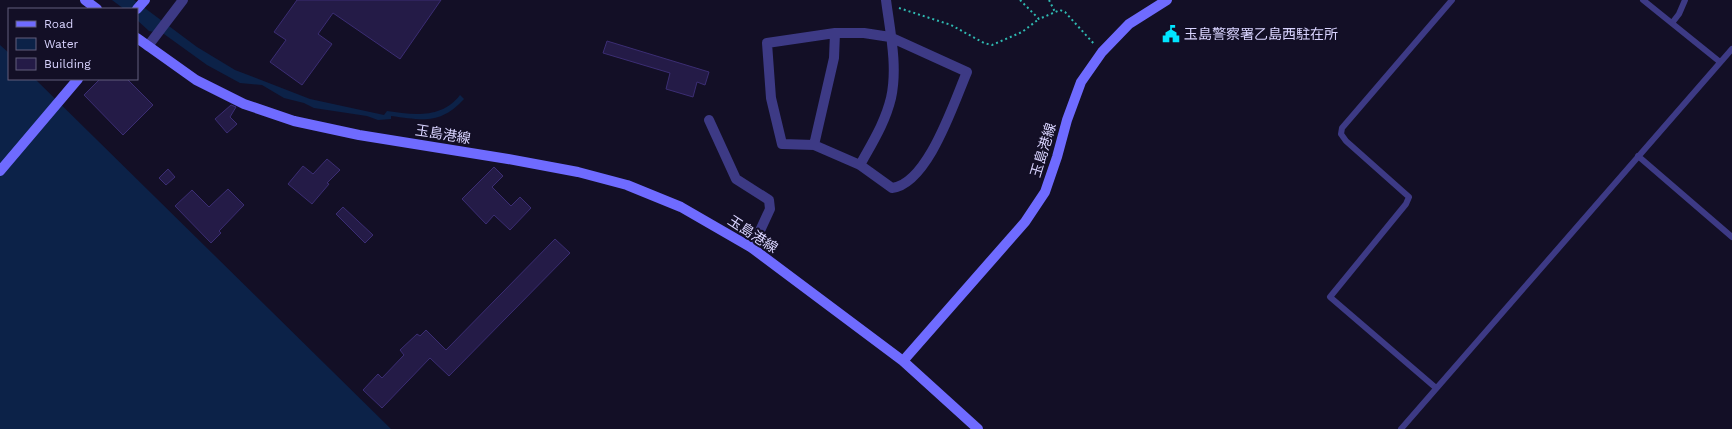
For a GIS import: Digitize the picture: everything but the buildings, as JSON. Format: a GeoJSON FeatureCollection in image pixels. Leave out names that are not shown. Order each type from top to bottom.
{"type":"FeatureCollection","features":[{"type":"Feature","properties":{"kind":"main road"},"geometry":{"type":"LineString","coordinates":[[85,0],[96,8]]}},
{"type":"Feature","properties":{"kind":"main road"},"geometry":{"type":"LineString","coordinates":[[138,8],[145,0]]}},
{"type":"Feature","properties":{"kind":"main road","name":"玉島港線"},"geometry":{"type":"LineString","coordinates":[[138,39],[196,80],[244,104],[294,121],[359,135],[508,158],[570,170],[627,185],[681,207],[752,248],[903,361],[1025,222],[1045,192],[1067,120],[1081,82],[1102,52],[1129,24],[1166,0]]}},
{"type":"Feature","properties":{"kind":"main road"},"geometry":{"type":"LineString","coordinates":[[0,171],[77,80]]}},
{"type":"Feature","properties":{"kind":"main road"},"geometry":{"type":"LineString","coordinates":[[903,361],[978,429]]}},
{"type":"Feature","properties":{"kind":"street"},"geometry":{"type":"LineString","coordinates":[[148,46],[183,0]]}},
{"type":"Feature","properties":{"kind":"street"},"geometry":{"type":"LineString","coordinates":[[860,165],[880,130],[891,97],[893,79],[886,1]]}},
{"type":"Feature","properties":{"kind":"street"},"geometry":{"type":"LineString","coordinates":[[814,144],[834,58],[835,33]]}},
{"type":"Feature","properties":{"kind":"street"},"geometry":{"type":"LineString","coordinates":[[835,33],[864,33],[890,37],[967,72],[935,148],[910,179],[900,187],[892,188],[860,165],[814,144],[782,144],[771,98],[767,43],[835,33]]}},
{"type":"Feature","properties":{"kind":"street"},"geometry":{"type":"LineString","coordinates":[[709,120],[736,179],[769,200],[770,209],[752,248]]}},
{"type":"Feature","properties":{"kind":"lane"},"geometry":{"type":"LineString","coordinates":[[1436,388],[1330,297],[1406,204],[1409,197],[1346,141],[1341,134],[1342,128],[1452,0]]}},
{"type":"Feature","properties":{"kind":"lane"},"geometry":{"type":"LineString","coordinates":[[1643,0],[1720,62]]}},
{"type":"Feature","properties":{"kind":"lane"},"geometry":{"type":"LineString","coordinates":[[1672,23],[1679,14],[1685,0]]}},
{"type":"Feature","properties":{"kind":"lane"},"geometry":{"type":"LineString","coordinates":[[1401,429],[1732,48]]}},
{"type":"Feature","properties":{"kind":"lane"},"geometry":{"type":"LineString","coordinates":[[1638,156],[1732,237]]}},
{"type":"Feature","properties":{"kind":"path"},"geometry":{"type":"LineString","coordinates":[[1020,0],[1039,19]]}},
{"type":"Feature","properties":{"kind":"path"},"geometry":{"type":"LineString","coordinates":[[1049,0],[1055,12]]}},
{"type":"Feature","properties":{"kind":"path"},"geometry":{"type":"LineString","coordinates":[[886,1],[915,14],[951,25],[989,45],[1006,40],[1039,19],[1060,10],[1065,12],[1102,52]]}},
{"type":"Feature","properties":{"kind":"water"},"geometry":{"type":"Polygon","coordinates":[[[112,0],[134,0],[197,47],[235,70],[310,99],[384,115],[387,111],[407,114],[426,114],[436,112],[453,103],[460,95],[464,99],[447,113],[430,119],[413,119],[391,116],[391,119],[378,120],[367,116],[314,108],[304,103],[284,98],[262,85],[240,83],[207,65],[164,34],[149,31],[138,21],[138,8],[123,8],[112,0]]]}},
{"type":"Feature","properties":{"kind":"water"},"geometry":{"type":"Polygon","coordinates":[[[0,45],[8,52],[8,80],[36,80],[391,429],[0,429],[0,45]]]}},
{"type":"Feature","properties":{"kind":"place","name":"玉島警察署乙島西駐在所"},"geometry":{"type":"Point","coordinates":[1171,34]}}]}
